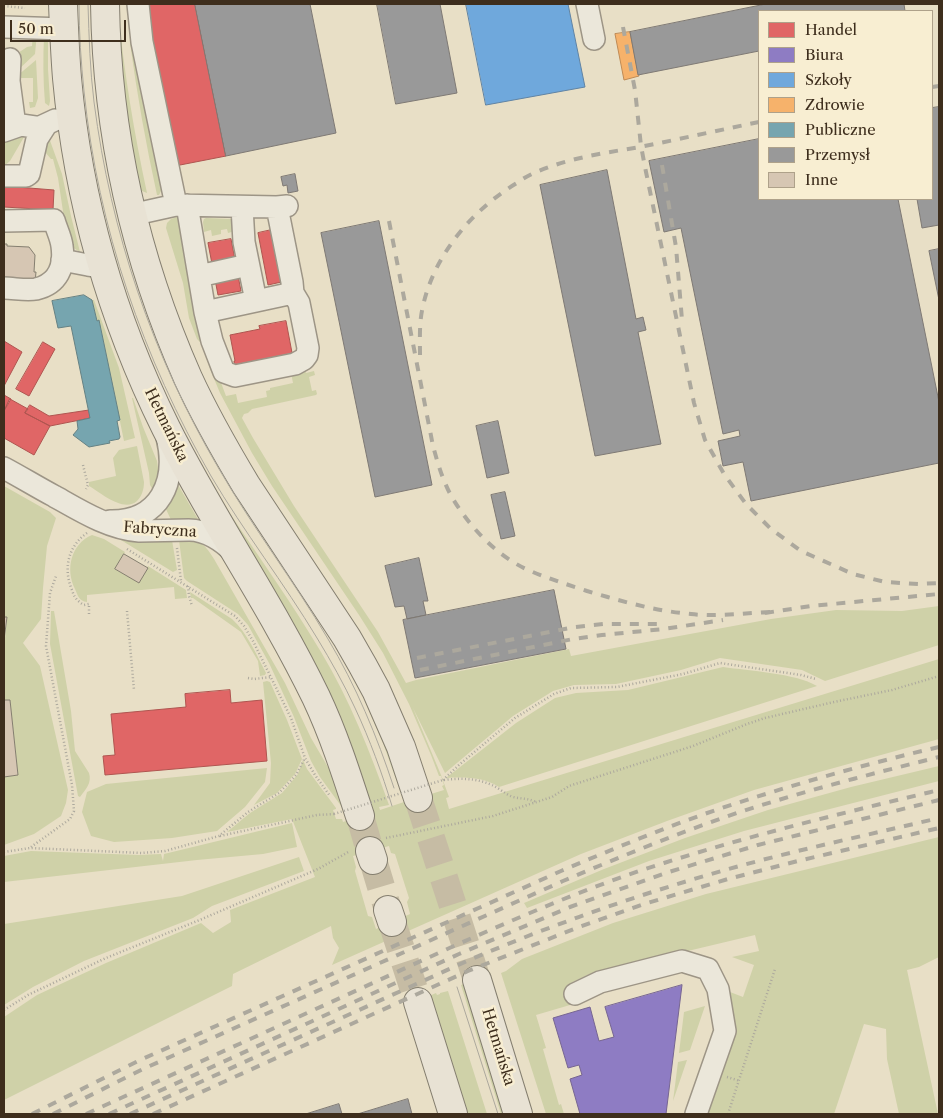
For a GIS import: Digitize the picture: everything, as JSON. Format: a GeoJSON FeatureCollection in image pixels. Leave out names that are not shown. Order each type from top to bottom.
{"type":"FeatureCollection","features":[{"type":"Feature","properties":{"kind":"main road"},"geometry":{"type":"LineString","coordinates":[[105,4],[106,51],[113,122],[126,191],[145,264],[178,355],[202,406],[246,485],[342,630],[380,699],[401,747],[428,786]]}},
{"type":"Feature","properties":{"kind":"main road","name":"Hetmańska"},"geometry":{"type":"LineString","coordinates":[[63,16],[71,113],[83,185],[104,267],[125,333],[159,414],[192,479],[291,649],[317,699],[333,736],[347,815]]}},
{"type":"Feature","properties":{"kind":"main road","name":"Hetmańska"},"geometry":{"type":"LineString","coordinates":[[477,980],[518,1114]]}},
{"type":"Feature","properties":{"kind":"main road"},"geometry":{"type":"LineString","coordinates":[[418,1002],[454,1114]]}},
{"type":"Feature","properties":{"kind":"street"},"geometry":{"type":"LineString","coordinates":[[131,215],[182,205],[282,207],[293,293],[299,303],[308,348],[304,359],[295,364],[235,376],[224,372],[212,341],[205,312],[199,276],[182,205],[142,42],[138,4]]}},
{"type":"Feature","properties":{"kind":"street"},"geometry":{"type":"LineString","coordinates":[[587,4],[594,39]]}},
{"type":"Feature","properties":{"kind":"street"},"geometry":{"type":"LineString","coordinates":[[8,24],[63,16]]}},
{"type":"Feature","properties":{"kind":"street"},"geometry":{"type":"LineString","coordinates":[[7,72],[9,129],[21,125],[34,127],[46,124],[71,113]]}},
{"type":"Feature","properties":{"kind":"street"},"geometry":{"type":"LineString","coordinates":[[4,176],[26,176],[29,174],[37,139],[46,124]]}},
{"type":"Feature","properties":{"kind":"street"},"geometry":{"type":"LineString","coordinates":[[242,207],[244,242],[256,301]]}},
{"type":"Feature","properties":{"kind":"street"},"geometry":{"type":"LineString","coordinates":[[4,221],[54,220],[62,246],[60,273],[54,280],[46,285],[32,289],[4,288]]}},
{"type":"Feature","properties":{"kind":"street"},"geometry":{"type":"LineString","coordinates":[[62,260],[104,267]]}},
{"type":"Feature","properties":{"kind":"street"},"geometry":{"type":"LineString","coordinates":[[199,276],[248,266]]}},
{"type":"Feature","properties":{"kind":"street"},"geometry":{"type":"LineString","coordinates":[[205,312],[293,293]]}},
{"type":"Feature","properties":{"kind":"street","name":"Fabryczna"},"geometry":{"type":"LineString","coordinates":[[98,526],[132,520],[154,505],[165,490],[168,482],[170,462],[168,441],[159,414]]}},
{"type":"Feature","properties":{"kind":"street","name":"Fabryczna"},"geometry":{"type":"LineString","coordinates":[[4,468],[70,505],[98,526],[115,526],[131,531],[198,531],[223,543],[238,557]]}},
{"type":"Feature","properties":{"kind":"street"},"geometry":{"type":"LineString","coordinates":[[575,994],[600,982],[682,961],[708,969],[718,989],[725,1031],[696,1114]]}},
{"type":"Feature","properties":{"kind":"path"},"geometry":{"type":"LineString","coordinates":[[83,465],[88,485],[86,489]]}},
{"type":"Feature","properties":{"kind":"path"},"geometry":{"type":"LineString","coordinates":[[89,614],[89,604],[84,605],[75,598],[67,577],[67,564],[72,550],[84,536],[98,526]]}},
{"type":"Feature","properties":{"kind":"path"},"geometry":{"type":"LineString","coordinates":[[125,547],[240,621],[248,632],[291,718],[305,758],[334,801]]}},
{"type":"Feature","properties":{"kind":"path"},"geometry":{"type":"LineString","coordinates":[[30,848],[70,819],[74,811],[72,785],[46,646],[50,592],[56,576]]}},
{"type":"Feature","properties":{"kind":"path"},"geometry":{"type":"LineString","coordinates":[[188,586],[192,606]]}},
{"type":"Feature","properties":{"kind":"path"},"geometry":{"type":"LineString","coordinates":[[127,611],[134,690]]}},
{"type":"Feature","properties":{"kind":"path"},"geometry":{"type":"LineString","coordinates":[[443,780],[515,718],[554,694],[571,688],[616,687],[683,674],[720,663],[816,679]]}},
{"type":"Feature","properties":{"kind":"path"},"geometry":{"type":"LineString","coordinates":[[4,1010],[28,995],[106,958],[318,869],[371,849],[493,816],[552,797],[569,786],[693,746],[754,721],[892,690],[939,676]]}},
{"type":"Feature","properties":{"kind":"path"},"geometry":{"type":"LineString","coordinates":[[248,678],[271,677]]}},
{"type":"Feature","properties":{"kind":"path"},"geometry":{"type":"LineString","coordinates":[[218,836],[248,812],[279,794],[296,775],[305,758]]}},
{"type":"Feature","properties":{"kind":"path"},"geometry":{"type":"LineString","coordinates":[[4,852],[30,848],[142,853],[164,851],[218,836],[317,816],[347,815],[443,780],[464,778],[492,785],[512,796],[536,802]]}},
{"type":"Feature","properties":{"kind":"path"},"geometry":{"type":"LineString","coordinates":[[728,1114],[775,969]]}},
{"type":"Feature","properties":{"kind":"path"},"geometry":{"type":"LineString","coordinates":[[733,1079],[740,1081]]}},
{"type":"Feature","properties":{"kind":"green space"},"geometry":{"type":"Polygon","coordinates":[[[118,10],[130,102],[147,193],[138,186],[120,86],[118,10]]]}},
{"type":"Feature","properties":{"kind":"green space"},"geometry":{"type":"Polygon","coordinates":[[[33,33],[37,33],[35,54],[17,71],[4,52],[18,53],[32,46],[33,33]]]}},
{"type":"Feature","properties":{"kind":"green space"},"geometry":{"type":"Polygon","coordinates":[[[44,36],[48,37],[49,106],[45,103],[44,94],[44,36]]]}},
{"type":"Feature","properties":{"kind":"green space"},"geometry":{"type":"Polygon","coordinates":[[[135,42],[162,189],[159,195],[157,195],[145,138],[130,43],[135,42]]]}},
{"type":"Feature","properties":{"kind":"green space"},"geometry":{"type":"Polygon","coordinates":[[[36,60],[38,98],[35,107],[30,108],[29,102],[33,102],[33,78],[19,78],[17,76],[36,60]]]}},
{"type":"Feature","properties":{"kind":"green space"},"geometry":{"type":"Polygon","coordinates":[[[48,135],[62,174],[80,252],[72,247],[67,238],[58,178],[53,159],[45,152],[48,135]]]}},
{"type":"Feature","properties":{"kind":"green space"},"geometry":{"type":"Polygon","coordinates":[[[15,136],[24,137],[10,161],[4,166],[4,142],[15,136]]]}},
{"type":"Feature","properties":{"kind":"green space"},"geometry":{"type":"Polygon","coordinates":[[[177,217],[180,219],[196,288],[191,295],[198,330],[205,334],[208,348],[226,396],[236,394],[238,403],[267,397],[266,391],[270,390],[270,388],[293,383],[291,373],[305,368],[306,373],[314,371],[315,375],[309,377],[312,391],[316,390],[316,395],[252,409],[244,414],[242,418],[294,506],[378,632],[406,683],[569,649],[571,656],[771,619],[836,610],[902,611],[939,606],[939,645],[825,681],[802,670],[720,658],[681,670],[616,684],[574,685],[553,691],[513,716],[445,773],[413,708],[441,775],[449,797],[446,798],[449,809],[939,659],[939,739],[754,790],[667,821],[581,854],[332,965],[339,948],[333,938],[331,926],[233,974],[232,986],[4,1100],[4,1017],[37,995],[106,963],[201,923],[213,933],[231,922],[230,910],[315,877],[292,819],[227,832],[250,813],[282,793],[298,774],[303,760],[307,769],[336,808],[333,810],[336,819],[342,819],[343,822],[371,813],[192,449],[231,515],[310,634],[341,689],[367,746],[389,805],[379,807],[380,810],[404,802],[383,743],[365,701],[366,697],[418,798],[444,790],[441,776],[439,776],[409,704],[383,653],[272,486],[220,393],[202,344],[197,339],[189,318],[183,283],[166,228],[167,223],[177,217]],[[389,846],[353,856],[356,867],[355,871],[368,916],[372,917],[376,929],[410,914],[407,902],[409,898],[395,854],[391,853],[389,846]]]}},
{"type":"Feature","properties":{"kind":"green space"},"geometry":{"type":"Polygon","coordinates":[[[206,218],[231,219],[235,231],[228,233],[227,229],[221,230],[221,234],[212,236],[211,230],[204,232],[203,222],[206,218]]]}},
{"type":"Feature","properties":{"kind":"green space"},"geometry":{"type":"Polygon","coordinates":[[[92,300],[94,300],[119,368],[135,438],[124,441],[99,320],[97,321],[92,300]]]}},
{"type":"Feature","properties":{"kind":"green space"},"geometry":{"type":"Polygon","coordinates":[[[132,398],[157,461],[159,475],[154,492],[150,485],[132,398]]]}},
{"type":"Feature","properties":{"kind":"green space"},"geometry":{"type":"Polygon","coordinates":[[[137,446],[144,487],[137,501],[126,505],[119,503],[89,486],[89,482],[116,476],[113,458],[119,450],[137,446]]]}},
{"type":"Feature","properties":{"kind":"green space"},"geometry":{"type":"Polygon","coordinates":[[[177,483],[199,521],[172,522],[165,507],[177,483]]]}},
{"type":"Feature","properties":{"kind":"green space"},"geometry":{"type":"Polygon","coordinates":[[[4,486],[50,512],[56,518],[47,546],[41,619],[23,643],[40,666],[68,790],[61,816],[34,834],[4,845],[4,777],[18,775],[10,700],[4,700],[4,647],[7,618],[4,617],[4,486]]]}},
{"type":"Feature","properties":{"kind":"green space"},"geometry":{"type":"Polygon","coordinates":[[[92,535],[104,539],[125,552],[115,569],[139,583],[148,566],[186,590],[187,598],[175,599],[174,587],[87,595],[87,602],[82,601],[72,581],[70,565],[79,544],[92,535]]]}},
{"type":"Feature","properties":{"kind":"green space"},"geometry":{"type":"Polygon","coordinates":[[[116,537],[143,541],[172,540],[177,570],[173,572],[116,537]]]}},
{"type":"Feature","properties":{"kind":"green space"},"geometry":{"type":"Polygon","coordinates":[[[179,540],[191,540],[200,543],[207,548],[214,559],[285,683],[311,738],[332,774],[344,810],[311,761],[294,717],[269,663],[248,625],[238,614],[184,578],[179,540]]]}},
{"type":"Feature","properties":{"kind":"green space"},"geometry":{"type":"Polygon","coordinates":[[[190,592],[232,619],[238,625],[251,644],[266,673],[265,675],[260,676],[258,661],[241,632],[191,598],[190,592]]]}},
{"type":"Feature","properties":{"kind":"green space"},"geometry":{"type":"Polygon","coordinates":[[[51,611],[54,611],[71,711],[75,751],[90,777],[88,786],[80,797],[78,796],[50,644],[51,611]]]}},
{"type":"Feature","properties":{"kind":"green space"},"geometry":{"type":"Polygon","coordinates":[[[723,667],[784,675],[817,686],[499,787],[487,781],[474,778],[446,778],[516,723],[555,698],[576,693],[628,690],[723,667]]]}},
{"type":"Feature","properties":{"kind":"green space"},"geometry":{"type":"Polygon","coordinates":[[[263,682],[270,682],[302,759],[295,774],[277,793],[254,805],[270,783],[271,763],[263,682]]]}},
{"type":"Feature","properties":{"kind":"green space"},"geometry":{"type":"Polygon","coordinates":[[[939,766],[939,781],[744,831],[649,861],[527,908],[524,903],[604,869],[685,838],[768,810],[851,787],[939,766]]]}},
{"type":"Feature","properties":{"kind":"green space"},"geometry":{"type":"Polygon","coordinates":[[[267,768],[265,782],[245,807],[217,831],[172,838],[114,842],[91,836],[82,812],[87,792],[106,784],[267,768]]]}},
{"type":"Feature","properties":{"kind":"green space"},"geometry":{"type":"Polygon","coordinates":[[[292,823],[297,847],[263,854],[4,882],[4,856],[31,851],[139,855],[161,854],[163,861],[164,854],[292,823]]]}},
{"type":"Feature","properties":{"kind":"green space"},"geometry":{"type":"Polygon","coordinates":[[[939,837],[939,957],[919,967],[907,970],[938,1114],[899,1114],[887,1059],[886,1029],[864,1024],[834,1114],[704,1114],[729,1004],[730,992],[743,997],[754,965],[732,957],[759,951],[755,935],[587,975],[571,983],[567,988],[570,1005],[536,1015],[546,1048],[543,1049],[559,1105],[561,1104],[564,1114],[546,1114],[501,973],[522,959],[613,923],[706,894],[939,837]]]}},
{"type":"Feature","properties":{"kind":"green space"},"geometry":{"type":"Polygon","coordinates":[[[299,857],[304,871],[212,906],[193,918],[84,961],[33,987],[4,1005],[4,924],[182,896],[299,857]]]}},
{"type":"Feature","properties":{"kind":"green space"},"geometry":{"type":"Polygon","coordinates":[[[464,984],[506,1114],[501,1114],[461,985],[464,984]]]}},
{"type":"Feature","properties":{"kind":"green space"},"geometry":{"type":"Polygon","coordinates":[[[448,991],[487,1114],[465,1114],[427,997],[448,991]]]}},
{"type":"Feature","properties":{"kind":"green space"},"geometry":{"type":"Polygon","coordinates":[[[705,1006],[690,1050],[679,1053],[684,1012],[705,1006]]]}},
{"type":"Feature","properties":{"kind":"green space"},"geometry":{"type":"Polygon","coordinates":[[[687,1060],[673,1101],[678,1062],[687,1060]]]}},
{"type":"Feature","properties":{"kind":"building: Handel"},"geometry":{"type":"Polygon","coordinates":[[[143,4],[195,4],[226,156],[175,166],[143,4]]]}},
{"type":"Feature","properties":{"kind":"building: Handel"},"geometry":{"type":"Polygon","coordinates":[[[4,186],[54,190],[53,210],[4,207],[4,186]]]}},
{"type":"Feature","properties":{"kind":"building: Handel"},"geometry":{"type":"Polygon","coordinates":[[[276,229],[286,281],[268,285],[258,233],[276,229]]]}},
{"type":"Feature","properties":{"kind":"building: Handel"},"geometry":{"type":"Polygon","coordinates":[[[231,239],[241,291],[218,295],[208,243],[231,239]]]}},
{"type":"Feature","properties":{"kind":"building: Handel"},"geometry":{"type":"Polygon","coordinates":[[[286,321],[293,358],[235,369],[230,335],[260,329],[259,326],[286,321]]]}},
{"type":"Feature","properties":{"kind":"building: Handel"},"geometry":{"type":"Polygon","coordinates":[[[4,341],[22,352],[4,386],[4,341]]]}},
{"type":"Feature","properties":{"kind":"building: Handel"},"geometry":{"type":"Polygon","coordinates":[[[43,342],[55,349],[29,396],[16,389],[43,342]]]}},
{"type":"Feature","properties":{"kind":"building: Handel"},"geometry":{"type":"Polygon","coordinates":[[[4,395],[11,399],[4,411],[4,395]]]}},
{"type":"Feature","properties":{"kind":"building: Handel"},"geometry":{"type":"Polygon","coordinates":[[[10,399],[28,409],[25,413],[50,426],[34,455],[4,438],[4,411],[10,399]]]}},
{"type":"Feature","properties":{"kind":"building: Handel"},"geometry":{"type":"Polygon","coordinates":[[[30,405],[49,416],[89,410],[90,418],[50,426],[25,413],[30,405]]]}},
{"type":"Feature","properties":{"kind":"building: Handel"},"geometry":{"type":"Polygon","coordinates":[[[230,690],[231,703],[262,700],[267,761],[105,775],[103,756],[115,755],[111,714],[186,707],[185,694],[230,690]]]}},
{"type":"Feature","properties":{"kind":"building: Biura"},"geometry":{"type":"Polygon","coordinates":[[[682,985],[666,1114],[580,1114],[570,1079],[582,1075],[579,1065],[568,1068],[553,1018],[590,1007],[599,1041],[614,1037],[605,1007],[682,985]]]}},
{"type":"Feature","properties":{"kind":"building: Szkoły"},"geometry":{"type":"Polygon","coordinates":[[[466,4],[568,4],[585,87],[486,105],[466,4]]]}},
{"type":"Feature","properties":{"kind":"building: Zdrowie"},"geometry":{"type":"Polygon","coordinates":[[[630,32],[639,76],[624,80],[615,34],[630,32]]]}},
{"type":"Feature","properties":{"kind":"building: Publiczne"},"geometry":{"type":"Polygon","coordinates":[[[84,295],[92,300],[97,321],[99,320],[120,420],[117,421],[119,439],[109,441],[110,443],[89,447],[73,435],[78,429],[77,421],[90,418],[71,326],[58,328],[52,301],[84,295]]]}},
{"type":"Feature","properties":{"kind":"building: Przemysł"},"geometry":{"type":"Polygon","coordinates":[[[195,4],[310,4],[336,133],[226,156],[195,4]]]}},
{"type":"Feature","properties":{"kind":"building: Przemysł"},"geometry":{"type":"Polygon","coordinates":[[[377,4],[440,4],[457,93],[396,104],[377,4]]]}},
{"type":"Feature","properties":{"kind":"building: Przemysł"},"geometry":{"type":"Polygon","coordinates":[[[766,4],[904,4],[905,10],[758,10],[758,51],[638,75],[630,32],[766,4]]]}},
{"type":"Feature","properties":{"kind":"building: Przemysł"},"geometry":{"type":"Polygon","coordinates":[[[939,107],[939,225],[922,228],[917,200],[933,200],[933,108],[939,107]]]}},
{"type":"Feature","properties":{"kind":"building: Przemysł"},"geometry":{"type":"Polygon","coordinates":[[[758,139],[758,200],[898,200],[939,402],[939,463],[751,501],[743,462],[723,466],[718,441],[740,436],[739,430],[723,434],[681,228],[664,232],[649,161],[758,139]]]}},
{"type":"Feature","properties":{"kind":"building: Przemysł"},"geometry":{"type":"Polygon","coordinates":[[[607,170],[636,319],[643,317],[646,330],[638,332],[661,444],[595,456],[540,185],[607,170]]]}},
{"type":"Feature","properties":{"kind":"building: Przemysł"},"geometry":{"type":"Polygon","coordinates":[[[295,174],[298,191],[288,193],[287,185],[283,186],[281,177],[295,174]]]}},
{"type":"Feature","properties":{"kind":"building: Przemysł"},"geometry":{"type":"Polygon","coordinates":[[[379,221],[432,485],[375,497],[321,233],[379,221]]]}},
{"type":"Feature","properties":{"kind":"building: Przemysł"},"geometry":{"type":"Polygon","coordinates":[[[939,249],[939,300],[929,251],[939,249]]]}},
{"type":"Feature","properties":{"kind":"building: Przemysł"},"geometry":{"type":"Polygon","coordinates":[[[498,421],[509,473],[487,478],[476,426],[498,421]]]}},
{"type":"Feature","properties":{"kind":"building: Przemysł"},"geometry":{"type":"Polygon","coordinates":[[[505,492],[515,536],[501,539],[491,495],[505,492]]]}},
{"type":"Feature","properties":{"kind":"building: Przemysł"},"geometry":{"type":"Polygon","coordinates":[[[419,558],[428,601],[423,601],[426,615],[407,619],[404,606],[395,607],[385,566],[419,558]]]}},
{"type":"Feature","properties":{"kind":"building: Przemysł"},"geometry":{"type":"Polygon","coordinates":[[[554,590],[566,649],[415,678],[403,620],[554,590]]]}},
{"type":"Feature","properties":{"kind":"building: Przemysł"},"geometry":{"type":"Polygon","coordinates":[[[408,1099],[412,1114],[358,1114],[408,1099]]]}},
{"type":"Feature","properties":{"kind":"building: Przemysł"},"geometry":{"type":"Polygon","coordinates":[[[339,1104],[342,1114],[306,1114],[339,1104]]]}},
{"type":"Feature","properties":{"kind":"building: Inne"},"geometry":{"type":"Polygon","coordinates":[[[4,244],[7,244],[7,246],[29,247],[35,255],[35,282],[4,280],[4,244]]]}},
{"type":"Feature","properties":{"kind":"building: Inne"},"geometry":{"type":"Polygon","coordinates":[[[124,554],[148,568],[139,583],[115,569],[124,554]]]}},
{"type":"Feature","properties":{"kind":"building: Inne"},"geometry":{"type":"Polygon","coordinates":[[[4,617],[7,617],[4,640],[4,617]]]}},
{"type":"Feature","properties":{"kind":"building: Inne"},"geometry":{"type":"Polygon","coordinates":[[[4,700],[10,700],[18,775],[4,777],[4,700]]]}},
{"type":"Feature","properties":{"kind":"tunnel"},"geometry":{"type":"LineString","coordinates":[[418,798],[477,980]]}},
{"type":"Feature","properties":{"kind":"tunnel"},"geometry":{"type":"LineString","coordinates":[[360,816],[370,851]]}},
{"type":"Feature","properties":{"kind":"tunnel"},"geometry":{"type":"LineString","coordinates":[[373,860],[388,910]]}},
{"type":"Feature","properties":{"kind":"tunnel"},"geometry":{"type":"LineString","coordinates":[[392,922],[418,1002]]}},
{"type":"Feature","properties":{"kind":"tram line"},"geometry":{"type":"LineString","coordinates":[[79,4],[80,48],[84,91],[100,192],[112,242],[127,291],[145,338],[164,385],[211,476],[304,618],[342,681],[371,744],[392,806]]}},
{"type":"Feature","properties":{"kind":"tram line"},"geometry":{"type":"LineString","coordinates":[[88,4],[94,102],[111,199],[123,246],[154,337],[195,426],[219,469],[315,617],[348,675],[365,712],[394,788]]}},
{"type":"Feature","properties":{"kind":"tram line"},"geometry":{"type":"LineString","coordinates":[[457,987],[498,1114]]}},
{"type":"Feature","properties":{"kind":"railway"},"geometry":{"type":"LineString","coordinates":[[623,27],[635,90],[641,146],[694,403],[705,440],[724,474],[746,504],[771,529],[801,551],[853,574],[885,582],[939,583]]}},
{"type":"Feature","properties":{"kind":"railway"},"geometry":{"type":"LineString","coordinates":[[933,87],[939,86]]}},
{"type":"Feature","properties":{"kind":"railway"},"geometry":{"type":"LineString","coordinates":[[420,355],[422,312],[428,287],[436,269],[458,235],[485,206],[501,194],[534,173],[573,160],[758,122]]}},
{"type":"Feature","properties":{"kind":"railway"},"geometry":{"type":"LineString","coordinates":[[662,165],[676,247],[682,320]]}},
{"type":"Feature","properties":{"kind":"railway"},"geometry":{"type":"LineString","coordinates":[[389,221],[433,446],[449,493],[476,530],[504,556],[526,569],[587,591],[625,602],[664,611],[701,615],[770,612]]}},
{"type":"Feature","properties":{"kind":"railway"},"geometry":{"type":"LineString","coordinates":[[765,613],[811,606],[939,594]]}},
{"type":"Feature","properties":{"kind":"railway"},"geometry":{"type":"LineString","coordinates":[[420,670],[573,639],[664,629],[723,620]]}},
{"type":"Feature","properties":{"kind":"railway"},"geometry":{"type":"LineString","coordinates":[[417,658],[575,627],[603,624],[658,624]]}},
{"type":"Feature","properties":{"kind":"railway"},"geometry":{"type":"LineString","coordinates":[[32,1114],[138,1061],[625,844],[712,811],[760,796],[862,766],[939,747]]}},
{"type":"Feature","properties":{"kind":"railway"},"geometry":{"type":"LineString","coordinates":[[53,1114],[143,1069],[563,881],[628,854],[762,805],[939,757]]}},
{"type":"Feature","properties":{"kind":"railway"},"geometry":{"type":"LineString","coordinates":[[86,1114],[456,945],[585,891],[637,872],[732,842],[939,790]]}},
{"type":"Feature","properties":{"kind":"railway"},"geometry":{"type":"LineString","coordinates":[[109,1114],[459,954],[570,907],[669,872],[758,845],[939,800]]}},
{"type":"Feature","properties":{"kind":"railway"},"geometry":{"type":"LineString","coordinates":[[130,1114],[467,961],[562,923],[627,900],[725,870],[805,849],[939,818]]}},
{"type":"Feature","properties":{"kind":"railway"},"geometry":{"type":"LineString","coordinates":[[153,1114],[468,971],[579,927],[644,904],[728,879],[939,828]]}}]}
